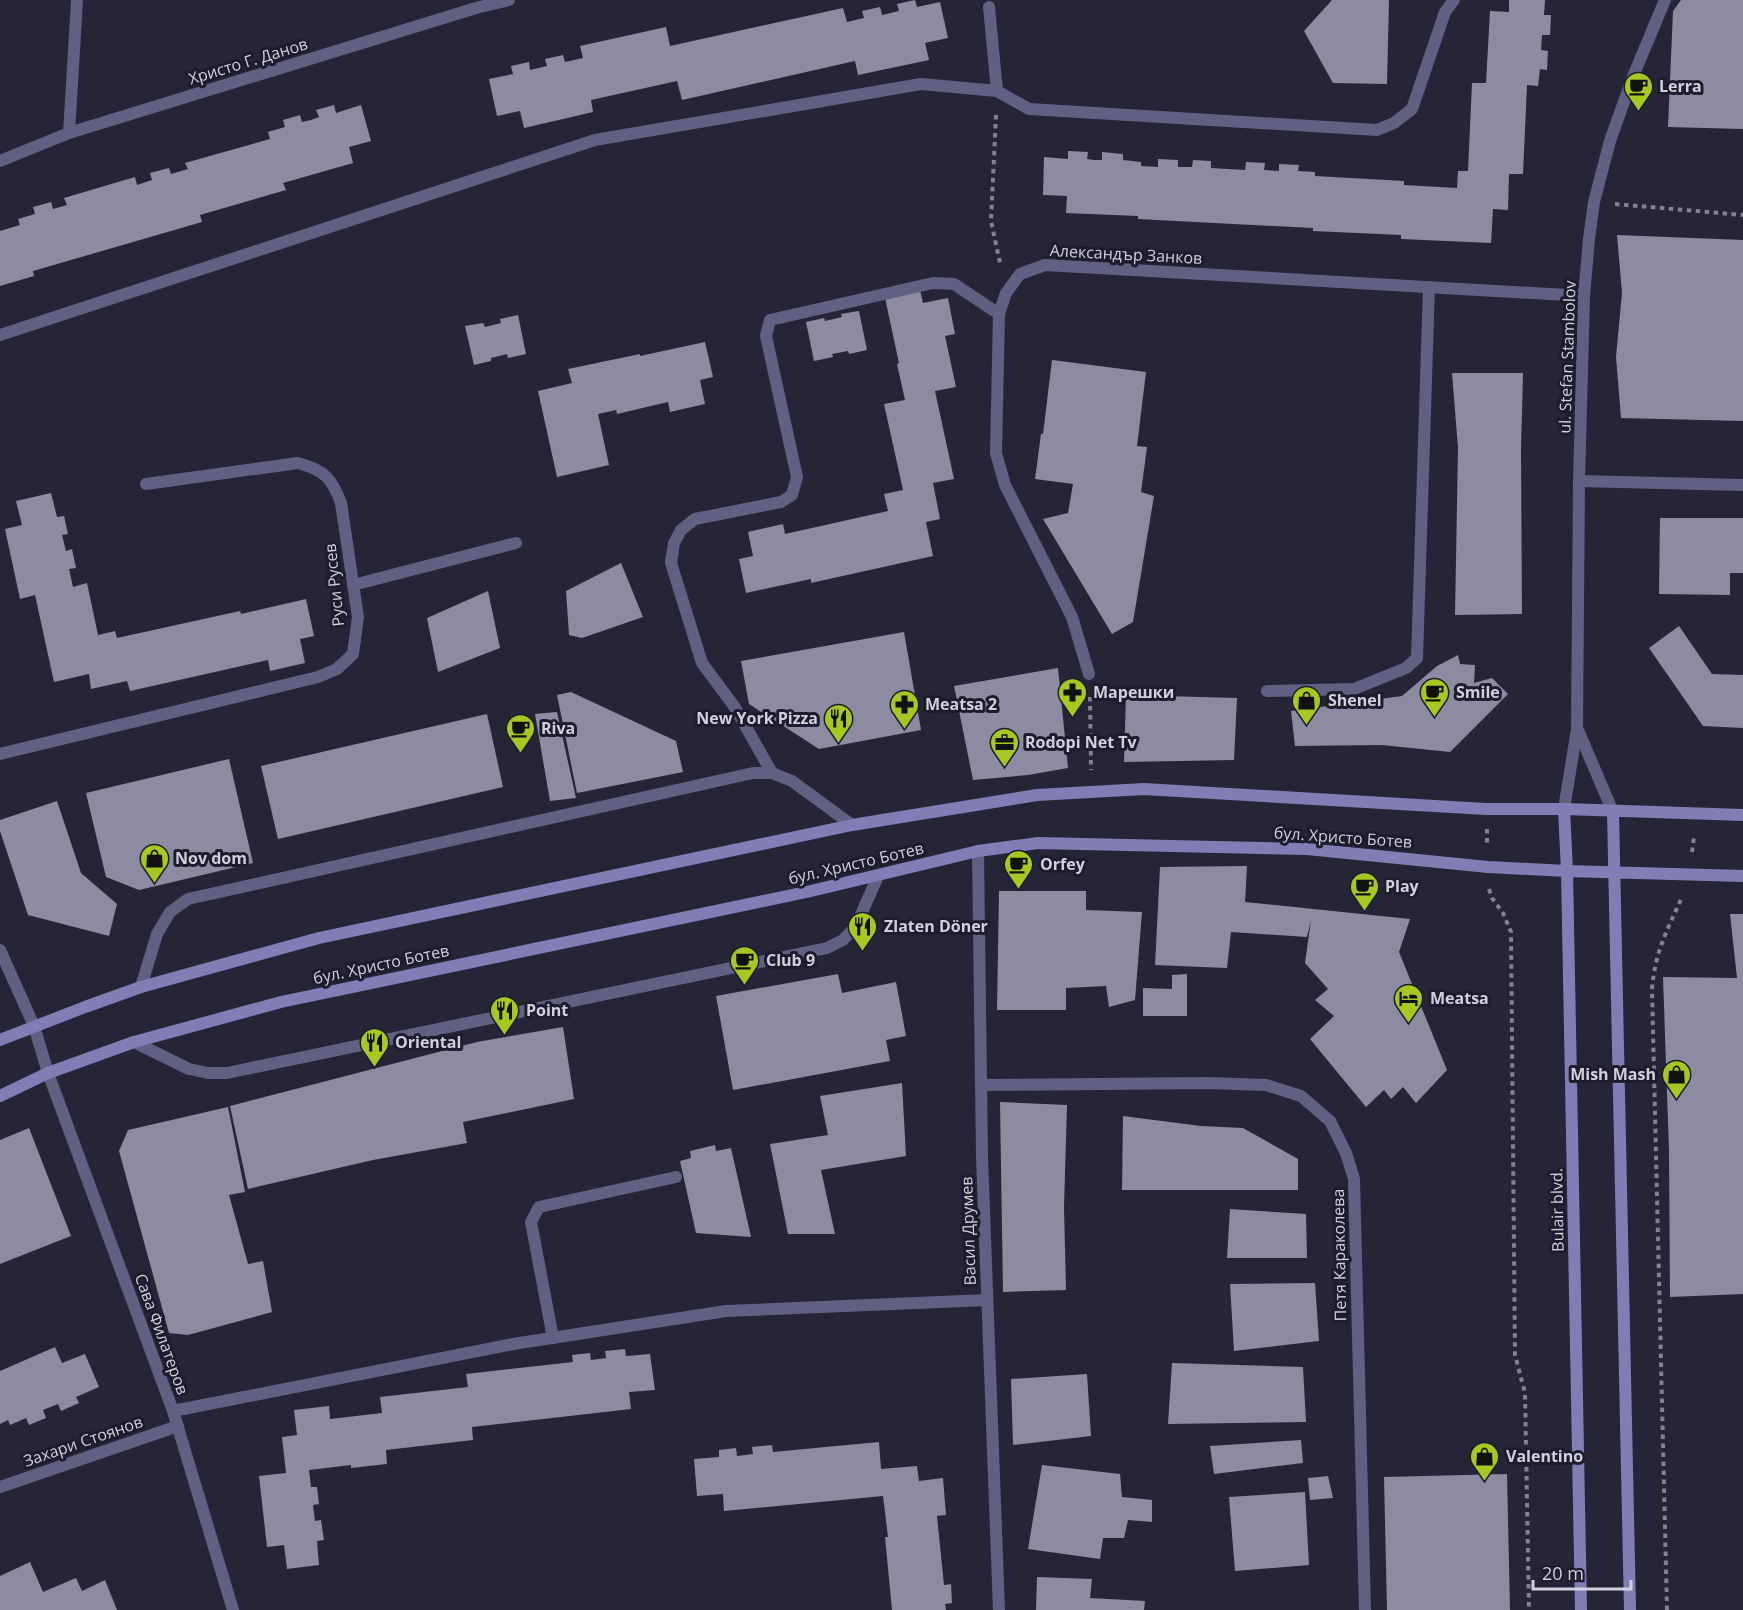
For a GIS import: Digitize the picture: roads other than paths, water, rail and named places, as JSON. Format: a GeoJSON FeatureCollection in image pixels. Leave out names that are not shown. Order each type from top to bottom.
{"type":"FeatureCollection","features":[{"type":"Feature","properties":{"kind":"main road","name":"бул. Христо Ботев"},"geometry":{"type":"LineString","coordinates":[[0,1040],[141,987],[319,938],[852,825],[1036,795],[1144,789],[1486,809],[1564,809],[1743,815]]}},
{"type":"Feature","properties":{"kind":"main road","name":"Bulair blvd."},"geometry":{"type":"LineString","coordinates":[[1564,809],[1581,1610]]}},
{"type":"Feature","properties":{"kind":"main road"},"geometry":{"type":"LineString","coordinates":[[1613,812],[1630,1610]]}},
{"type":"Feature","properties":{"kind":"main road","name":"бул. Христо Ботев"},"geometry":{"type":"LineString","coordinates":[[0,1096],[48,1073],[134,1042],[281,1002],[878,876],[978,851],[1038,843],[1307,849],[1488,867],[1743,876]]}},
{"type":"Feature","properties":{"kind":"street"},"geometry":{"type":"LineString","coordinates":[[69,134],[76,0]]}},
{"type":"Feature","properties":{"kind":"street","name":"Христо Г. Данов"},"geometry":{"type":"LineString","coordinates":[[0,161],[69,134],[476,8],[509,0]]}},
{"type":"Feature","properties":{"kind":"street"},"geometry":{"type":"LineString","coordinates":[[0,335],[595,140],[921,84],[996,91],[1029,109],[1377,130],[1394,123],[1412,109],[1445,12],[1454,0]]}},
{"type":"Feature","properties":{"kind":"street","name":"ul. Stefan Stambolov"},"geometry":{"type":"LineString","coordinates":[[1564,809],[1577,729],[1579,481],[1584,296],[1594,202],[1610,141],[1632,79],[1665,0]]}},
{"type":"Feature","properties":{"kind":"street"},"geometry":{"type":"LineString","coordinates":[[989,7],[996,91]]}},
{"type":"Feature","properties":{"kind":"street","name":"Александър Занков"},"geometry":{"type":"LineString","coordinates":[[1089,674],[1072,617],[1005,485],[996,453],[999,314],[1006,293],[1020,274],[1045,264],[1584,296]]}},
{"type":"Feature","properties":{"kind":"street"},"geometry":{"type":"LineString","coordinates":[[772,773],[734,706],[702,663],[671,562],[674,543],[681,530],[695,519],[781,502],[792,495],[797,477],[766,336],[770,320],[933,283],[954,284],[999,314]]}},
{"type":"Feature","properties":{"kind":"street"},"geometry":{"type":"LineString","coordinates":[[1267,690],[1353,689],[1406,668],[1417,658],[1429,287]]}},
{"type":"Feature","properties":{"kind":"street","name":"Руси Русев"},"geometry":{"type":"LineString","coordinates":[[0,754],[318,677],[337,669],[353,654],[358,617],[341,503],[337,490],[328,477],[314,468],[298,463],[146,484]]}},
{"type":"Feature","properties":{"kind":"street"},"geometry":{"type":"LineString","coordinates":[[1579,481],[1743,484]]}},
{"type":"Feature","properties":{"kind":"street"},"geometry":{"type":"LineString","coordinates":[[353,585],[516,543]]}},
{"type":"Feature","properties":{"kind":"street","name":"ul. Stefan Stambolov"},"geometry":{"type":"LineString","coordinates":[[1577,729],[1613,812]]}},
{"type":"Feature","properties":{"kind":"street"},"geometry":{"type":"LineString","coordinates":[[141,987],[157,934],[170,912],[188,899],[753,773],[772,773],[792,781],[852,825]]}},
{"type":"Feature","properties":{"kind":"street","name":"Васил Друмев"},"geometry":{"type":"LineString","coordinates":[[978,851],[981,1085],[999,1610]]}},
{"type":"Feature","properties":{"kind":"street"},"geometry":{"type":"LineString","coordinates":[[134,1042],[189,1069],[208,1073],[227,1073],[827,948],[843,940],[856,926],[878,876]]}},
{"type":"Feature","properties":{"kind":"street","name":"Сава Филатеров"},"geometry":{"type":"LineString","coordinates":[[0,950],[34,1026],[48,1073],[173,1411],[233,1610]]}},
{"type":"Feature","properties":{"kind":"street","name":"Петя Караколева"},"geometry":{"type":"LineString","coordinates":[[981,1085],[1208,1083],[1266,1085],[1301,1096],[1330,1121],[1346,1153],[1354,1179],[1365,1610]]}},
{"type":"Feature","properties":{"kind":"street"},"geometry":{"type":"LineString","coordinates":[[553,1338],[531,1222],[539,1207],[676,1177]]}},
{"type":"Feature","properties":{"kind":"street"},"geometry":{"type":"LineString","coordinates":[[173,1411],[513,1344],[726,1311],[987,1300]]}},
{"type":"Feature","properties":{"kind":"street","name":"Захари Стоянов"},"geometry":{"type":"LineString","coordinates":[[0,1487],[178,1426]]}},
{"type":"Feature","properties":{"kind":"place","name":"Lerra"},"geometry":{"type":"Point","coordinates":[1638,112]}},
{"type":"Feature","properties":{"kind":"place","name":"Марешки"},"geometry":{"type":"Point","coordinates":[1072,718]}},
{"type":"Feature","properties":{"kind":"place","name":"Smile"},"geometry":{"type":"Point","coordinates":[1435,718]}},
{"type":"Feature","properties":{"kind":"place","name":"Shenel"},"geometry":{"type":"Point","coordinates":[1307,726]}},
{"type":"Feature","properties":{"kind":"place","name":"Meatsa 2"},"geometry":{"type":"Point","coordinates":[904,730]}},
{"type":"Feature","properties":{"kind":"place","name":"New York Pizza"},"geometry":{"type":"Point","coordinates":[839,744]}},
{"type":"Feature","properties":{"kind":"place","name":"Riva"},"geometry":{"type":"Point","coordinates":[520,754]}},
{"type":"Feature","properties":{"kind":"place","name":"Rodopi Net Tv"},"geometry":{"type":"Point","coordinates":[1004,768]}},
{"type":"Feature","properties":{"kind":"place","name":"Nov dom"},"geometry":{"type":"Point","coordinates":[154,884]}},
{"type":"Feature","properties":{"kind":"place","name":"Orfey"},"geometry":{"type":"Point","coordinates":[1019,890]}},
{"type":"Feature","properties":{"kind":"place","name":"Play"},"geometry":{"type":"Point","coordinates":[1364,912]}},
{"type":"Feature","properties":{"kind":"place","name":"Zlaten Döner"},"geometry":{"type":"Point","coordinates":[863,952]}},
{"type":"Feature","properties":{"kind":"place","name":"Club 9"},"geometry":{"type":"Point","coordinates":[745,986]}},
{"type":"Feature","properties":{"kind":"place","name":"Meatsa"},"geometry":{"type":"Point","coordinates":[1409,1024]}},
{"type":"Feature","properties":{"kind":"place","name":"Point"},"geometry":{"type":"Point","coordinates":[505,1036]}},
{"type":"Feature","properties":{"kind":"place","name":"Oriental"},"geometry":{"type":"Point","coordinates":[374,1068]}},
{"type":"Feature","properties":{"kind":"place","name":"Mish Mash"},"geometry":{"type":"Point","coordinates":[1677,1100]}},
{"type":"Feature","properties":{"kind":"place","name":"Valentino"},"geometry":{"type":"Point","coordinates":[1485,1482]}}]}
